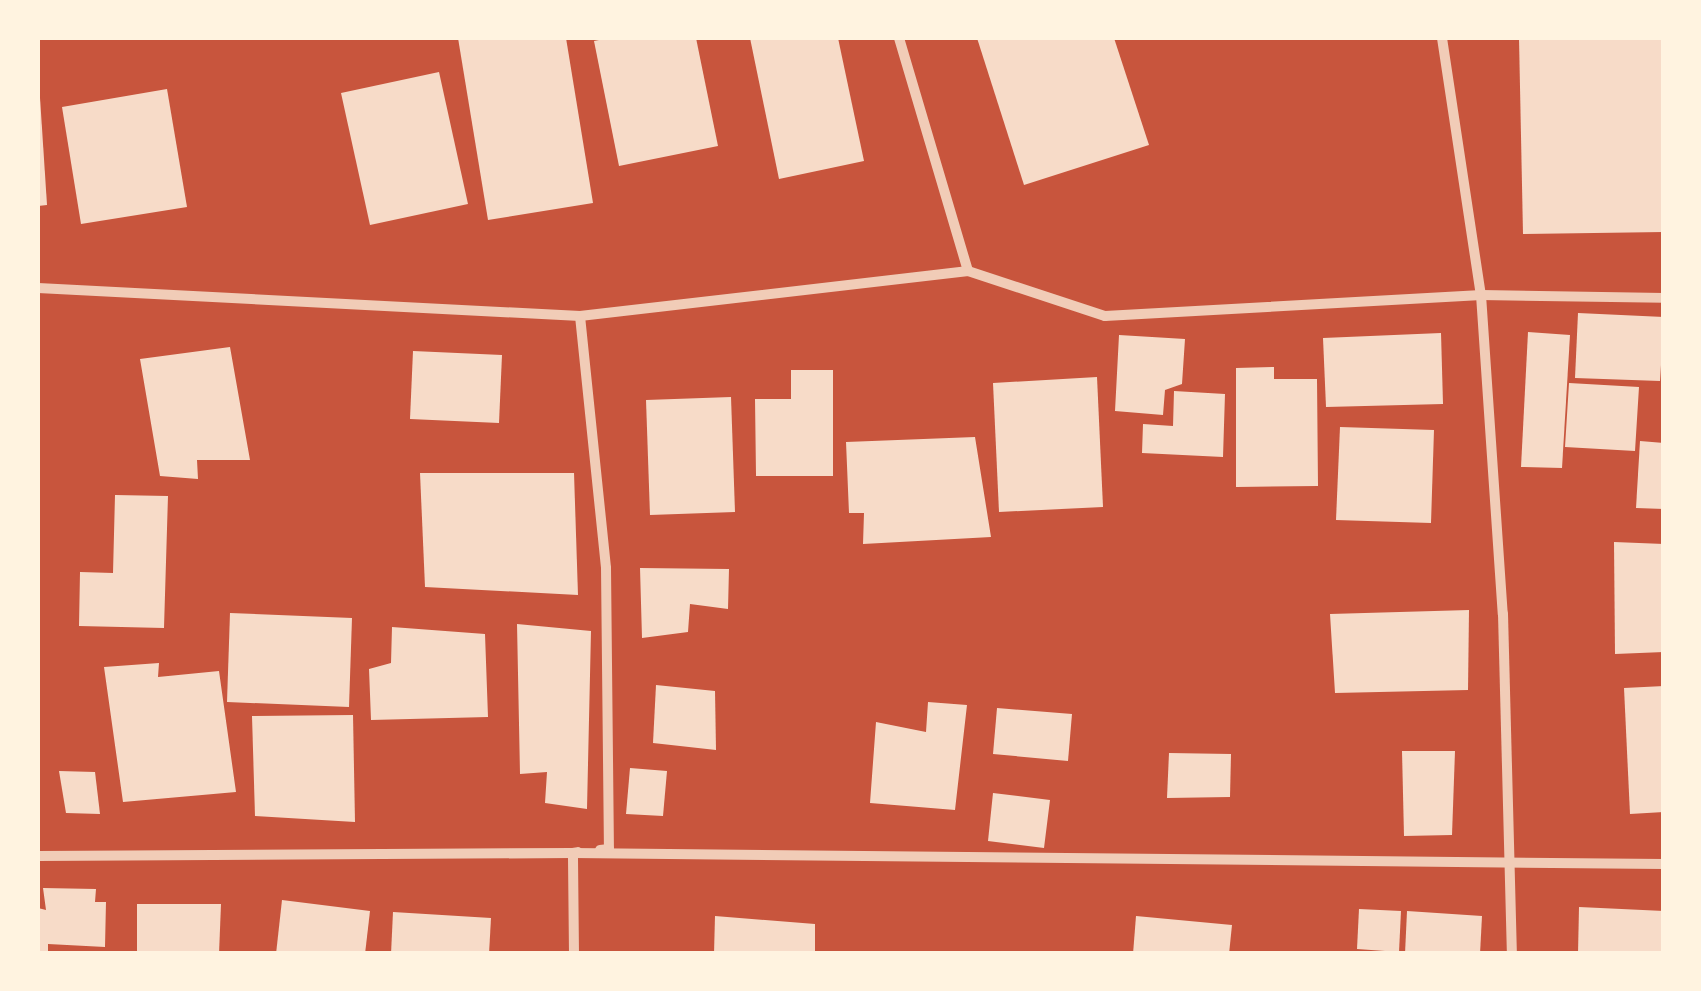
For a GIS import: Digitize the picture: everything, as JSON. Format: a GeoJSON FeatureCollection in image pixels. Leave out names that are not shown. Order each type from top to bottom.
{"type":"FeatureCollection","features":[{"type":"Feature","properties":{"kind":"street"},"geometry":{"type":"LineString","coordinates":[[899,38],[968,271]]}},
{"type":"Feature","properties":{"kind":"street"},"geometry":{"type":"LineString","coordinates":[[1442,38],[1481,295],[1503,614],[1513,866],[1512,954]]}},
{"type":"Feature","properties":{"kind":"street"},"geometry":{"type":"LineString","coordinates":[[38,288],[580,316],[968,271],[1105,316],[1481,295],[1664,298]]}},
{"type":"Feature","properties":{"kind":"street"},"geometry":{"type":"LineString","coordinates":[[573,852],[609,849],[606,568],[580,316]]}},
{"type":"Feature","properties":{"kind":"street"},"geometry":{"type":"LineString","coordinates":[[573,852],[574,954]]}},
{"type":"Feature","properties":{"kind":"street"},"geometry":{"type":"LineString","coordinates":[[38,856],[573,852],[1513,866],[1664,864]]}},
{"type":"Feature","properties":{"kind":"building"},"geometry":{"type":"Polygon","coordinates":[[[458,38],[566,38],[593,203],[488,220],[458,38]]]}},
{"type":"Feature","properties":{"kind":"building"},"geometry":{"type":"Polygon","coordinates":[[[696,38],[718,146],[619,166],[594,41],[696,38]]]}},
{"type":"Feature","properties":{"kind":"building"},"geometry":{"type":"Polygon","coordinates":[[[750,38],[838,38],[864,161],[779,179],[750,38]]]}},
{"type":"Feature","properties":{"kind":"building"},"geometry":{"type":"Polygon","coordinates":[[[977,38],[1114,38],[1149,145],[1024,185],[977,38]]]}},
{"type":"Feature","properties":{"kind":"building"},"geometry":{"type":"Polygon","coordinates":[[[1519,38],[1664,38],[1664,232],[1523,234],[1519,38]]]}},
{"type":"Feature","properties":{"kind":"building"},"geometry":{"type":"Polygon","coordinates":[[[38,67],[47,205],[38,206],[38,67]]]}},
{"type":"Feature","properties":{"kind":"building"},"geometry":{"type":"Polygon","coordinates":[[[439,72],[468,204],[370,225],[341,93],[439,72]]]}},
{"type":"Feature","properties":{"kind":"building"},"geometry":{"type":"Polygon","coordinates":[[[167,89],[187,207],[81,224],[62,107],[167,89]]]}},
{"type":"Feature","properties":{"kind":"building"},"geometry":{"type":"Polygon","coordinates":[[[1578,313],[1664,317],[1660,381],[1575,378],[1578,313]]]}},
{"type":"Feature","properties":{"kind":"building"},"geometry":{"type":"Polygon","coordinates":[[[1528,332],[1570,335],[1562,468],[1521,467],[1528,332]]]}},
{"type":"Feature","properties":{"kind":"building"},"geometry":{"type":"Polygon","coordinates":[[[1441,333],[1443,404],[1326,407],[1323,338],[1441,333]]]}},
{"type":"Feature","properties":{"kind":"building"},"geometry":{"type":"Polygon","coordinates":[[[1119,335],[1185,339],[1182,384],[1165,390],[1163,415],[1115,411],[1119,335]]]}},
{"type":"Feature","properties":{"kind":"building"},"geometry":{"type":"Polygon","coordinates":[[[230,347],[250,460],[197,460],[198,479],[160,476],[140,359],[230,347]]]}},
{"type":"Feature","properties":{"kind":"building"},"geometry":{"type":"Polygon","coordinates":[[[413,351],[502,355],[499,423],[410,419],[413,351]]]}},
{"type":"Feature","properties":{"kind":"building"},"geometry":{"type":"Polygon","coordinates":[[[1274,367],[1274,379],[1317,379],[1318,486],[1236,487],[1236,368],[1274,367]]]}},
{"type":"Feature","properties":{"kind":"building"},"geometry":{"type":"Polygon","coordinates":[[[791,370],[833,370],[833,476],[756,476],[755,399],[791,399],[791,370]]]}},
{"type":"Feature","properties":{"kind":"building"},"geometry":{"type":"Polygon","coordinates":[[[1097,377],[1103,507],[999,512],[993,383],[1097,377]]]}},
{"type":"Feature","properties":{"kind":"building"},"geometry":{"type":"Polygon","coordinates":[[[1569,383],[1639,387],[1635,451],[1565,447],[1569,383]]]}},
{"type":"Feature","properties":{"kind":"building"},"geometry":{"type":"Polygon","coordinates":[[[1174,391],[1225,394],[1223,457],[1142,453],[1143,424],[1173,426],[1174,391]]]}},
{"type":"Feature","properties":{"kind":"building"},"geometry":{"type":"Polygon","coordinates":[[[731,397],[735,512],[650,515],[646,400],[731,397]]]}},
{"type":"Feature","properties":{"kind":"building"},"geometry":{"type":"Polygon","coordinates":[[[1340,427],[1434,430],[1431,523],[1336,520],[1340,427]]]}},
{"type":"Feature","properties":{"kind":"building"},"geometry":{"type":"Polygon","coordinates":[[[975,437],[991,537],[863,544],[864,513],[849,513],[846,442],[975,437]]]}},
{"type":"Feature","properties":{"kind":"building"},"geometry":{"type":"Polygon","coordinates":[[[1640,441],[1664,443],[1664,509],[1636,508],[1640,441]]]}},
{"type":"Feature","properties":{"kind":"building"},"geometry":{"type":"Polygon","coordinates":[[[420,473],[574,473],[578,595],[425,587],[420,473]]]}},
{"type":"Feature","properties":{"kind":"building"},"geometry":{"type":"Polygon","coordinates":[[[115,495],[168,496],[164,628],[79,626],[80,572],[113,573],[115,495]]]}},
{"type":"Feature","properties":{"kind":"building"},"geometry":{"type":"Polygon","coordinates":[[[1614,542],[1664,544],[1664,652],[1615,654],[1614,542]]]}},
{"type":"Feature","properties":{"kind":"building"},"geometry":{"type":"Polygon","coordinates":[[[640,568],[729,569],[728,609],[690,604],[688,632],[642,638],[640,568]]]}},
{"type":"Feature","properties":{"kind":"building"},"geometry":{"type":"Polygon","coordinates":[[[1469,610],[1468,690],[1335,693],[1330,614],[1469,610]]]}},
{"type":"Feature","properties":{"kind":"building"},"geometry":{"type":"Polygon","coordinates":[[[230,613],[352,618],[349,707],[227,702],[230,613]]]}},
{"type":"Feature","properties":{"kind":"building"},"geometry":{"type":"Polygon","coordinates":[[[517,624],[591,631],[587,809],[545,803],[547,772],[520,774],[517,624]]]}},
{"type":"Feature","properties":{"kind":"building"},"geometry":{"type":"Polygon","coordinates":[[[392,627],[485,634],[488,717],[371,720],[369,669],[391,663],[392,627]]]}},
{"type":"Feature","properties":{"kind":"building"},"geometry":{"type":"Polygon","coordinates":[[[159,663],[158,677],[219,671],[236,792],[123,802],[104,667],[159,663]]]}},
{"type":"Feature","properties":{"kind":"building"},"geometry":{"type":"Polygon","coordinates":[[[656,685],[715,691],[716,750],[653,743],[656,685]]]}},
{"type":"Feature","properties":{"kind":"building"},"geometry":{"type":"Polygon","coordinates":[[[1664,686],[1664,812],[1630,814],[1624,688],[1664,686]]]}},
{"type":"Feature","properties":{"kind":"building"},"geometry":{"type":"Polygon","coordinates":[[[928,702],[967,705],[955,810],[870,803],[876,722],[926,732],[928,702]]]}},
{"type":"Feature","properties":{"kind":"building"},"geometry":{"type":"Polygon","coordinates":[[[997,708],[1072,714],[1068,761],[993,754],[997,708]]]}},
{"type":"Feature","properties":{"kind":"building"},"geometry":{"type":"Polygon","coordinates":[[[353,715],[355,822],[255,816],[252,716],[353,715]]]}},
{"type":"Feature","properties":{"kind":"building"},"geometry":{"type":"Polygon","coordinates":[[[1402,751],[1455,751],[1452,835],[1404,836],[1402,751]]]}},
{"type":"Feature","properties":{"kind":"building"},"geometry":{"type":"Polygon","coordinates":[[[1169,753],[1231,754],[1230,797],[1167,798],[1169,753]]]}},
{"type":"Feature","properties":{"kind":"building"},"geometry":{"type":"Polygon","coordinates":[[[630,768],[667,771],[663,816],[626,814],[630,768]]]}},
{"type":"Feature","properties":{"kind":"building"},"geometry":{"type":"Polygon","coordinates":[[[59,771],[95,772],[100,814],[66,813],[59,771]]]}},
{"type":"Feature","properties":{"kind":"building"},"geometry":{"type":"Polygon","coordinates":[[[993,793],[1050,800],[1044,848],[988,841],[993,793]]]}},
{"type":"Feature","properties":{"kind":"building"},"geometry":{"type":"Polygon","coordinates":[[[43,888],[96,889],[95,902],[106,902],[105,947],[48,944],[48,954],[38,954],[38,908],[46,910],[43,888]]]}},
{"type":"Feature","properties":{"kind":"building"},"geometry":{"type":"Polygon","coordinates":[[[282,900],[370,911],[365,954],[276,954],[282,900]]]}},
{"type":"Feature","properties":{"kind":"building"},"geometry":{"type":"Polygon","coordinates":[[[137,904],[221,904],[219,954],[137,954],[137,904]]]}},
{"type":"Feature","properties":{"kind":"building"},"geometry":{"type":"Polygon","coordinates":[[[1579,907],[1664,911],[1664,954],[1578,954],[1579,907]]]}},
{"type":"Feature","properties":{"kind":"building"},"geometry":{"type":"Polygon","coordinates":[[[1359,909],[1401,911],[1399,952],[1357,949],[1359,909]]]}},
{"type":"Feature","properties":{"kind":"building"},"geometry":{"type":"Polygon","coordinates":[[[1407,911],[1482,916],[1480,954],[1405,954],[1407,911]]]}},
{"type":"Feature","properties":{"kind":"building"},"geometry":{"type":"Polygon","coordinates":[[[393,912],[491,918],[489,954],[391,954],[393,912]]]}},
{"type":"Feature","properties":{"kind":"building"},"geometry":{"type":"Polygon","coordinates":[[[715,916],[815,924],[815,954],[714,954],[715,916]]]}},
{"type":"Feature","properties":{"kind":"building"},"geometry":{"type":"Polygon","coordinates":[[[1136,916],[1232,925],[1229,954],[1133,954],[1136,916]]]}}]}
